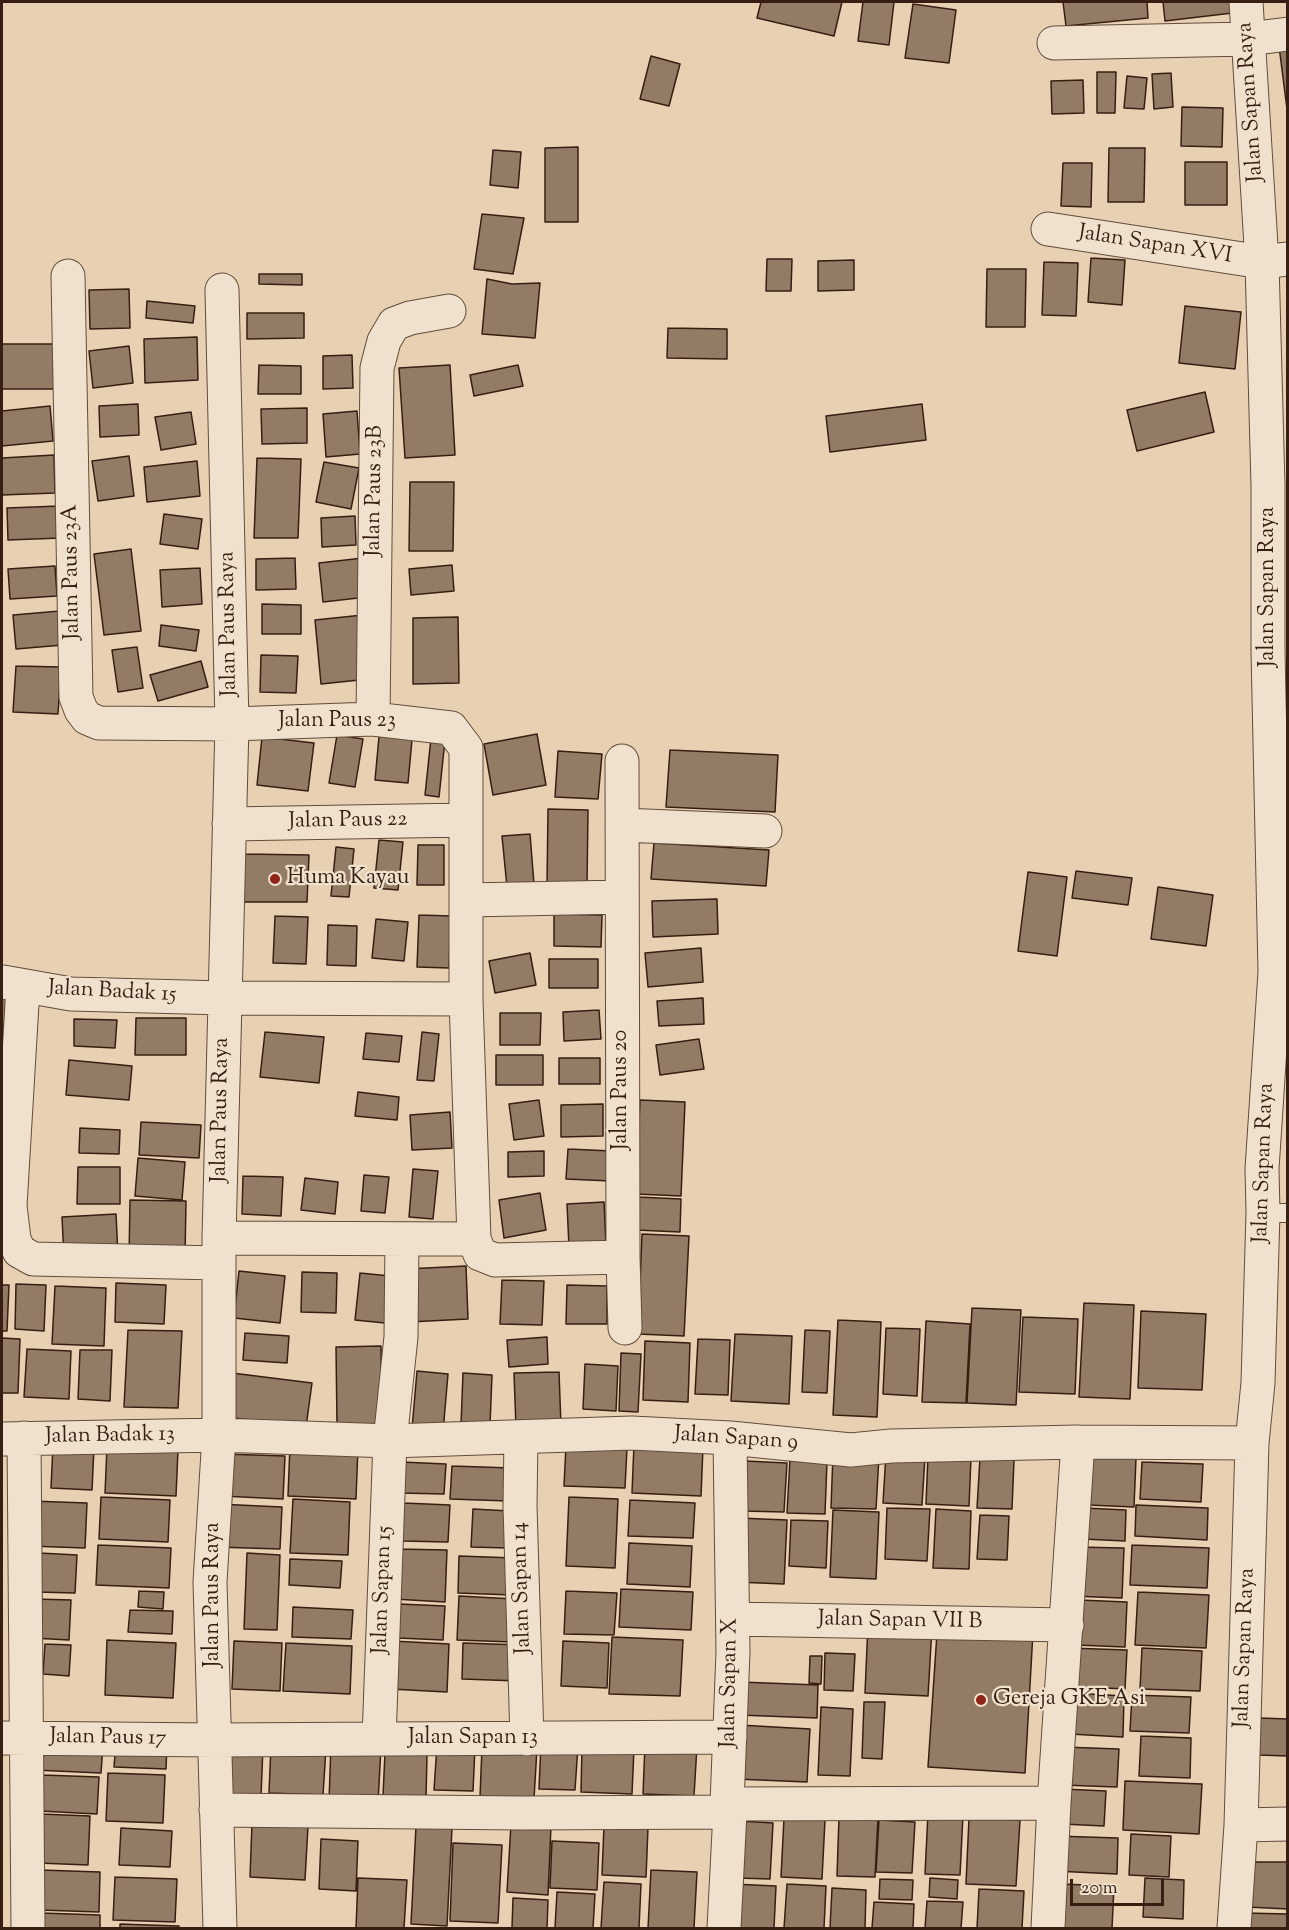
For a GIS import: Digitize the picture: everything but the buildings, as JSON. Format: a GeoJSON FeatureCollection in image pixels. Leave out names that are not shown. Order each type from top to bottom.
{"type":"FeatureCollection","features":[{"type":"Feature","properties":{"kind":"street","name":"Jalan Sapan Raya"},"geometry":{"type":"LineString","coordinates":[[1234,1929],[1240,1825],[1252,1443],[1275,1213],[1262,1169],[1275,972],[1268,486],[1275,261],[1248,39],[1246,2]]}},
{"type":"Feature","properties":{"kind":"street"},"geometry":{"type":"LineString","coordinates":[[1054,43],[1248,39],[1287,34]]}},
{"type":"Feature","properties":{"kind":"street","name":"Jalan Sapan XVI"},"geometry":{"type":"LineString","coordinates":[[1048,229],[1275,261]]}},
{"type":"Feature","properties":{"kind":"street","name":"Jalan Paus 23A"},"geometry":{"type":"LineString","coordinates":[[68,276],[76,697],[81,711],[87,718],[99,723],[232,724]]}},
{"type":"Feature","properties":{"kind":"street","name":"Jalan Paus Raya"},"geometry":{"type":"LineString","coordinates":[[220,1929],[210,1582],[219,1435],[219,1251],[232,724],[222,290]]}},
{"type":"Feature","properties":{"kind":"street","name":"Jalan Paus 23B"},"geometry":{"type":"LineString","coordinates":[[374,719],[377,368],[384,340],[394,324],[410,318],[449,311]]}},
{"type":"Feature","properties":{"kind":"street","name":"Jalan Paus 23"},"geometry":{"type":"LineString","coordinates":[[232,724],[374,719],[451,728],[466,748],[466,820]]}},
{"type":"Feature","properties":{"kind":"street","name":"Jalan Paus 20"},"geometry":{"type":"LineString","coordinates":[[622,761],[625,1328]]}},
{"type":"Feature","properties":{"kind":"street"},"geometry":{"type":"LineString","coordinates":[[466,820],[466,999],[474,1239],[480,1254],[495,1260],[623,1257]]}},
{"type":"Feature","properties":{"kind":"street","name":"Jalan Paus 22"},"geometry":{"type":"LineString","coordinates":[[229,824],[466,820]]}},
{"type":"Feature","properties":{"kind":"street"},"geometry":{"type":"LineString","coordinates":[[622,825],[765,831]]}},
{"type":"Feature","properties":{"kind":"street"},"geometry":{"type":"LineString","coordinates":[[466,900],[622,897]]}},
{"type":"Feature","properties":{"kind":"street"},"geometry":{"type":"LineString","coordinates":[[12,984],[10,1206],[14,1239],[19,1251],[33,1259],[219,1251],[402,1239],[474,1239]]}},
{"type":"Feature","properties":{"kind":"street","name":"Jalan Badak 15"},"geometry":{"type":"LineString","coordinates":[[12,984],[71,994],[224,998],[466,999]]}},
{"type":"Feature","properties":{"kind":"street","name":"Jalan Sapan 15"},"geometry":{"type":"LineString","coordinates":[[379,1739],[390,1441],[401,1337],[402,1239]]}},
{"type":"Feature","properties":{"kind":"street","name":"Jalan Sapan 9"},"geometry":{"type":"LineString","coordinates":[[219,1435],[390,1441],[632,1433],[730,1438],[851,1450],[891,1446],[1078,1442],[1252,1443]]}},
{"type":"Feature","properties":{"kind":"street","name":"Jalan Badak 13"},"geometry":{"type":"LineString","coordinates":[[13,1439],[219,1435]]}},
{"type":"Feature","properties":{"kind":"street","name":"Jalan Sapan 14"},"geometry":{"type":"LineString","coordinates":[[521,1437],[520,1506],[527,1739]]}},
{"type":"Feature","properties":{"kind":"street","name":"Jalan Sapan X"},"geometry":{"type":"LineString","coordinates":[[724,1929],[733,1618],[730,1438]]}},
{"type":"Feature","properties":{"kind":"street"},"geometry":{"type":"LineString","coordinates":[[13,1439],[15,1875],[28,1929]]}},
{"type":"Feature","properties":{"kind":"street"},"geometry":{"type":"LineString","coordinates":[[1048,1929],[1078,1442]]}},
{"type":"Feature","properties":{"kind":"street","name":"Jalan Sapan VII B"},"geometry":{"type":"LineString","coordinates":[[733,1618],[1067,1625]]}},
{"type":"Feature","properties":{"kind":"street","name":"Jalan Sapan 13"},"geometry":{"type":"LineString","coordinates":[[215,1740],[730,1737]]}},
{"type":"Feature","properties":{"kind":"street","name":"Jalan Paus 17"},"geometry":{"type":"LineString","coordinates":[[14,1738],[215,1740]]}},
{"type":"Feature","properties":{"kind":"street"},"geometry":{"type":"LineString","coordinates":[[216,1810],[522,1813],[1054,1803]]}},
{"type":"Feature","properties":{"kind":"street"},"geometry":{"type":"LineString","coordinates":[[1240,1825],[1287,1824]]}},
{"type":"Feature","properties":{"kind":"place","name":"Huma Kayau"},"geometry":{"type":"Point","coordinates":[275,879]}},
{"type":"Feature","properties":{"kind":"place","name":"Gereja GKE Asi"},"geometry":{"type":"Point","coordinates":[981,1700]}}]}
